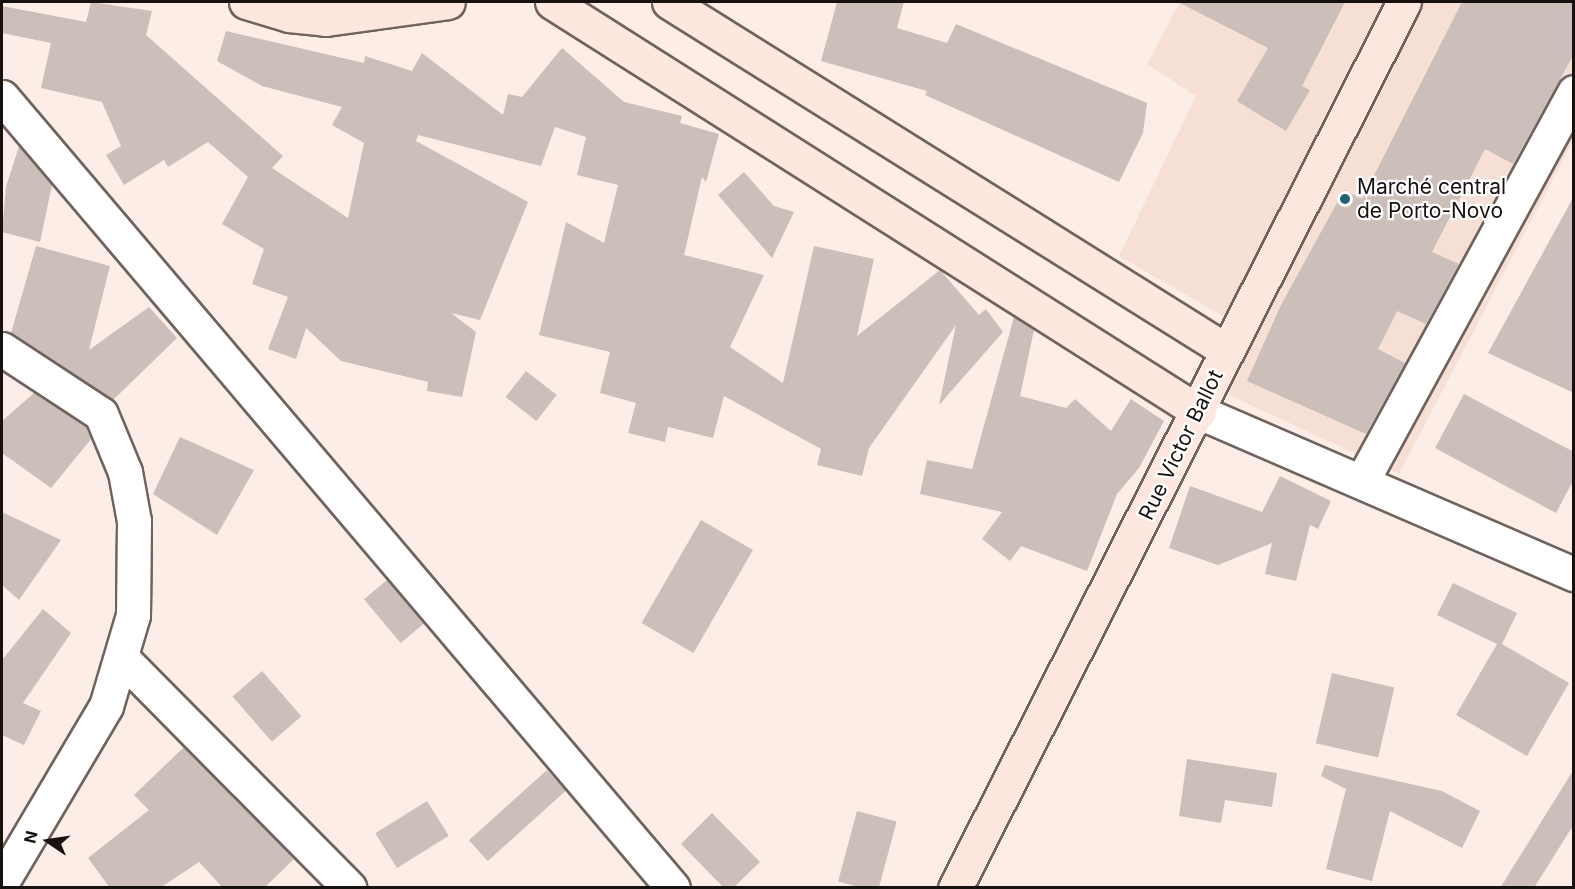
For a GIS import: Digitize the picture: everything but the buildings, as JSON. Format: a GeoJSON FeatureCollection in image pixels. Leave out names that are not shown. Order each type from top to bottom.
{"type":"FeatureCollection","features":[{"type":"Feature","properties":{"kind":"street"},"geometry":{"type":"LineString","coordinates":[[246,2],[289,15],[326,19],[448,2]]}},
{"type":"Feature","properties":{"kind":"street"},"geometry":{"type":"LineString","coordinates":[[552,2],[1199,412],[1574,574]]}},
{"type":"Feature","properties":{"kind":"street"},"geometry":{"type":"LineString","coordinates":[[669,2],[1227,351]]}},
{"type":"Feature","properties":{"kind":"street","name":"Rue Victor Ballot"},"geometry":{"type":"LineString","coordinates":[[955,888],[1199,412],[1227,351],[1404,2]]}},
{"type":"Feature","properties":{"kind":"street"},"geometry":{"type":"LineString","coordinates":[[1362,481],[1574,92]]}},
{"type":"Feature","properties":{"kind":"street"},"geometry":{"type":"LineString","coordinates":[[2,97],[673,888]]}},
{"type":"Feature","properties":{"kind":"street"},"geometry":{"type":"LineString","coordinates":[[2,349],[101,414],[121,462],[134,521],[133,615],[123,659],[106,705],[2,882]]}},
{"type":"Feature","properties":{"kind":"street"},"geometry":{"type":"LineString","coordinates":[[123,659],[350,888]]}},
{"type":"Feature","properties":{"kind":"shaded area","name":"Marché central de Porto-Novo"},"geometry":{"type":"Polygon","coordinates":[[[1180,2],[1573,2],[1573,141],[1399,474],[1225,393],[1254,334],[1119,256],[1196,96],[1147,64],[1180,2]]]}},
{"type":"Feature","properties":{"kind":"place","name":"Marché central de Porto-Novo"},"geometry":{"type":"Point","coordinates":[1345,199]}}]}
